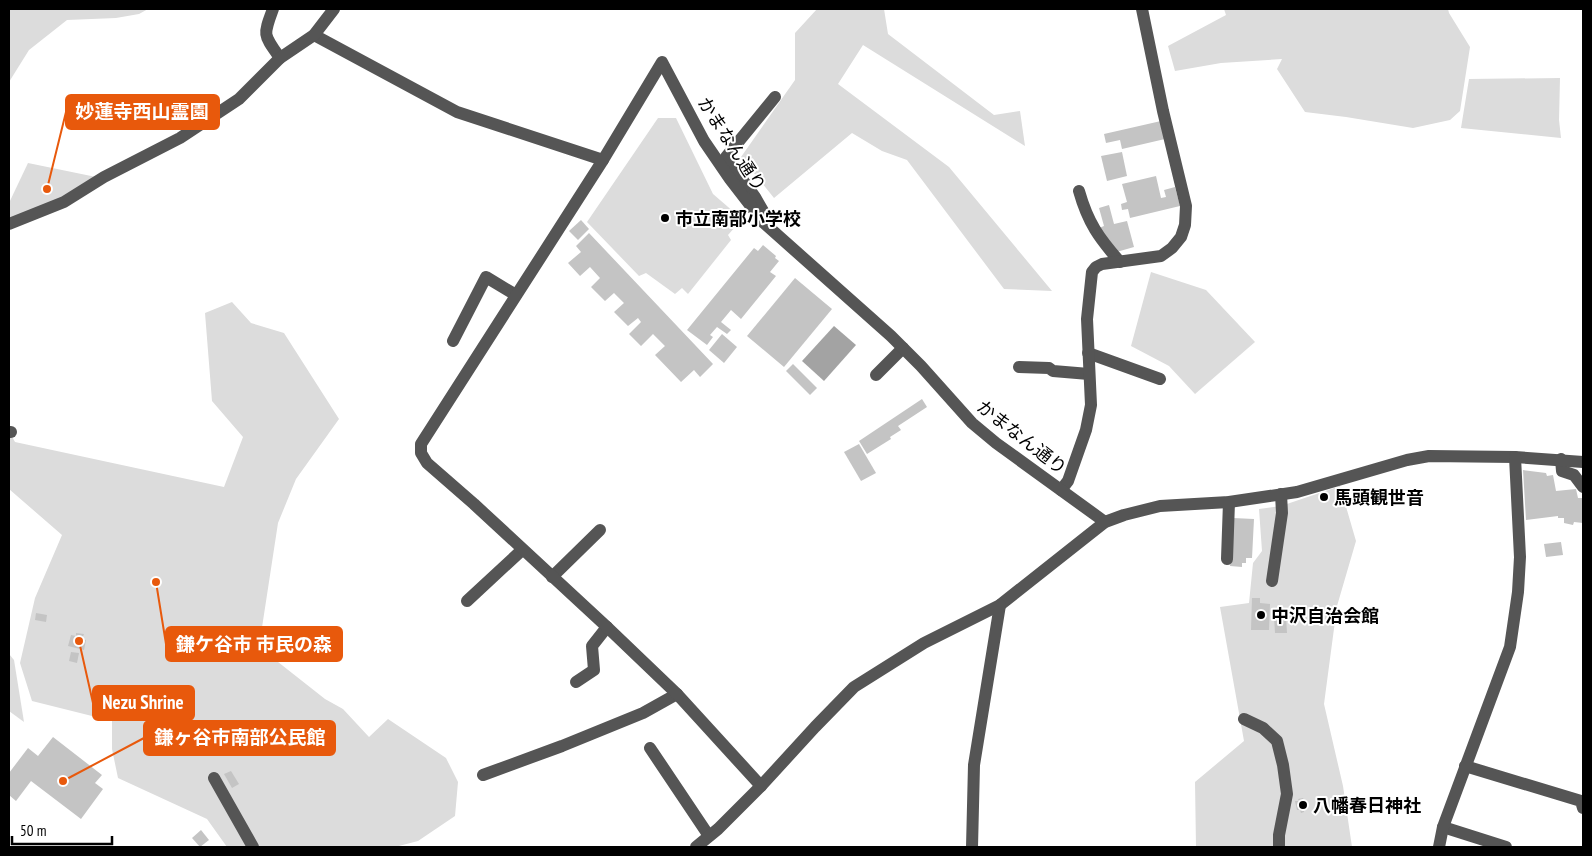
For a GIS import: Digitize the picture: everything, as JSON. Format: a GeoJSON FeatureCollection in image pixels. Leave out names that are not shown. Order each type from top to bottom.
{"type":"FeatureCollection","features":[{"type":"Feature","properties":{"kind":"street"},"geometry":{"type":"LineString","coordinates":[[273,9],[265,29],[267,40],[280,58]]}},
{"type":"Feature","properties":{"kind":"street"},"geometry":{"type":"LineString","coordinates":[[9,224],[64,202],[104,177],[180,138],[239,98],[280,58],[314,35],[334,9]]}},
{"type":"Feature","properties":{"kind":"street"},"geometry":{"type":"LineString","coordinates":[[1060,490],[1068,481],[1086,430],[1091,405],[1087,319],[1092,272],[1102,264],[1160,256],[1172,248],[1181,237],[1186,225],[1186,206],[1163,111],[1142,9]]}},
{"type":"Feature","properties":{"kind":"street"},"geometry":{"type":"LineString","coordinates":[[314,35],[457,112],[603,160],[421,444],[422,453],[427,463],[474,504],[677,694],[761,786]]}},
{"type":"Feature","properties":{"kind":"street","name":"かまなん通り"},"geometry":{"type":"LineString","coordinates":[[603,160],[662,62],[704,141],[764,223],[903,348],[972,423],[996,443],[1105,522]]}},
{"type":"Feature","properties":{"kind":"street"},"geometry":{"type":"LineString","coordinates":[[764,223],[764,214],[755,197],[726,156],[775,97]]}},
{"type":"Feature","properties":{"kind":"street"},"geometry":{"type":"LineString","coordinates":[[1079,191],[1084,209],[1092,226],[1120,262]]}},
{"type":"Feature","properties":{"kind":"street"},"geometry":{"type":"LineString","coordinates":[[452,342],[486,277],[516,295]]}},
{"type":"Feature","properties":{"kind":"street"},"geometry":{"type":"LineString","coordinates":[[876,375],[903,348]]}},
{"type":"Feature","properties":{"kind":"street"},"geometry":{"type":"LineString","coordinates":[[1088,353],[1160,379]]}},
{"type":"Feature","properties":{"kind":"street"},"geometry":{"type":"LineString","coordinates":[[1019,366],[1089,374]]}},
{"type":"Feature","properties":{"kind":"street"},"geometry":{"type":"LineString","coordinates":[[696,847],[761,786],[854,687],[924,643],[1000,605],[1105,522],[1160,506],[1229,502],[1297,492],[1407,460],[1429,456],[1515,457],[1583,462]]}},
{"type":"Feature","properties":{"kind":"street"},"geometry":{"type":"LineString","coordinates":[[1439,847],[1443,826],[1510,646],[1514,626],[1520,557],[1515,457]]}},
{"type":"Feature","properties":{"kind":"street"},"geometry":{"type":"LineString","coordinates":[[1561,459],[1562,471],[1574,475],[1583,487]]}},
{"type":"Feature","properties":{"kind":"street"},"geometry":{"type":"LineString","coordinates":[[1272,581],[1282,513],[1280,494]]}},
{"type":"Feature","properties":{"kind":"street"},"geometry":{"type":"LineString","coordinates":[[1227,559],[1229,502]]}},
{"type":"Feature","properties":{"kind":"street"},"geometry":{"type":"LineString","coordinates":[[552,577],[600,530]]}},
{"type":"Feature","properties":{"kind":"street"},"geometry":{"type":"LineString","coordinates":[[468,601],[522,550]]}},
{"type":"Feature","properties":{"kind":"street"},"geometry":{"type":"LineString","coordinates":[[972,847],[974,765],[1000,605]]}},
{"type":"Feature","properties":{"kind":"street"},"geometry":{"type":"LineString","coordinates":[[576,682],[594,670],[592,646],[607,627]]}},
{"type":"Feature","properties":{"kind":"street"},"geometry":{"type":"LineString","coordinates":[[483,775],[562,746],[643,713],[677,694]]}},
{"type":"Feature","properties":{"kind":"street"},"geometry":{"type":"LineString","coordinates":[[1244,719],[1263,728],[1277,741],[1287,794],[1279,835],[1279,847]]}},
{"type":"Feature","properties":{"kind":"street"},"geometry":{"type":"LineString","coordinates":[[650,748],[709,836]]}},
{"type":"Feature","properties":{"kind":"street"},"geometry":{"type":"LineString","coordinates":[[1465,766],[1581,801],[1583,808]]}},
{"type":"Feature","properties":{"kind":"street"},"geometry":{"type":"LineString","coordinates":[[214,778],[253,847]]}},
{"type":"Feature","properties":{"kind":"street"},"geometry":{"type":"LineString","coordinates":[[1443,826],[1506,847]]}},
{"type":"Feature","properties":{"kind":"shaded area"},"geometry":{"type":"Polygon","coordinates":[[[9,9],[148,9],[139,14],[116,18],[67,20],[29,50],[9,82],[9,9]]]}},
{"type":"Feature","properties":{"kind":"shaded area"},"geometry":{"type":"Polygon","coordinates":[[[817,9],[884,9],[888,34],[994,115],[1020,111],[1025,146],[863,45],[838,84],[949,167],[1052,291],[1004,289],[907,160],[882,151],[852,133],[774,198],[741,157],[795,80],[795,33],[817,9]]]}},
{"type":"Feature","properties":{"kind":"shaded area"},"geometry":{"type":"Polygon","coordinates":[[[1224,9],[1448,9],[1470,47],[1460,111],[1450,120],[1413,128],[1305,112],[1277,69],[1282,59],[1221,63],[1175,71],[1168,46],[1226,15],[1224,9]]]}},
{"type":"Feature","properties":{"kind":"shaded area"},"geometry":{"type":"Polygon","coordinates":[[[1560,78],[1559,120],[1561,138],[1461,128],[1469,79],[1560,78]]]}},
{"type":"Feature","properties":{"kind":"shaded area"},"geometry":{"type":"Polygon","coordinates":[[[658,118],[676,118],[713,194],[742,219],[728,235],[731,240],[688,294],[682,288],[675,294],[646,273],[639,276],[587,222],[658,118]]]}},
{"type":"Feature","properties":{"kind":"shaded area"},"geometry":{"type":"Polygon","coordinates":[[[28,163],[96,177],[61,200],[9,222],[9,203],[28,163]]]}},
{"type":"Feature","properties":{"kind":"shaded area"},"geometry":{"type":"Polygon","coordinates":[[[1151,272],[1206,290],[1255,342],[1195,394],[1169,366],[1131,346],[1151,272]]]}},
{"type":"Feature","properties":{"kind":"shaded area"},"geometry":{"type":"Polygon","coordinates":[[[232,302],[251,323],[284,333],[339,419],[296,479],[278,523],[259,647],[325,699],[343,709],[369,737],[388,719],[446,758],[458,782],[455,816],[418,841],[395,847],[227,847],[207,819],[118,778],[112,749],[112,721],[32,701],[20,663],[35,598],[62,535],[9,489],[9,431],[15,442],[224,487],[243,437],[212,401],[205,313],[232,302]]]}},
{"type":"Feature","properties":{"kind":"shaded area"},"geometry":{"type":"Polygon","coordinates":[[[834,326],[856,345],[824,381],[802,361],[834,326]]]}},
{"type":"Feature","properties":{"kind":"shaded area"},"geometry":{"type":"Polygon","coordinates":[[[1340,486],[1356,541],[1337,606],[1324,704],[1343,786],[1352,847],[1196,847],[1195,782],[1244,741],[1220,607],[1249,603],[1253,563],[1262,551],[1259,509],[1281,506],[1340,486]]]}},
{"type":"Feature","properties":{"kind":"shaded area"},"geometry":{"type":"Polygon","coordinates":[[[9,654],[14,660],[24,722],[9,711],[9,654]]]}},
{"type":"Feature","properties":{"kind":"building"},"geometry":{"type":"Polygon","coordinates":[[[1161,121],[1165,139],[1122,149],[1120,140],[1106,143],[1104,134],[1161,121]]]}},
{"type":"Feature","properties":{"kind":"building"},"geometry":{"type":"Polygon","coordinates":[[[1122,152],[1127,176],[1107,181],[1101,156],[1122,152]]]}},
{"type":"Feature","properties":{"kind":"building"},"geometry":{"type":"Polygon","coordinates":[[[1156,176],[1161,198],[1166,197],[1164,190],[1175,187],[1180,206],[1130,218],[1128,209],[1122,210],[1121,204],[1127,202],[1122,184],[1156,176]]]}},
{"type":"Feature","properties":{"kind":"building"},"geometry":{"type":"Polygon","coordinates":[[[1109,205],[1114,224],[1127,221],[1134,247],[1113,253],[1099,228],[1104,226],[1099,208],[1109,205]]]}},
{"type":"Feature","properties":{"kind":"building"},"geometry":{"type":"Polygon","coordinates":[[[581,220],[589,229],[578,240],[569,231],[581,220]]]}},
{"type":"Feature","properties":{"kind":"building"},"geometry":{"type":"Polygon","coordinates":[[[589,233],[713,364],[700,377],[694,370],[681,382],[655,355],[665,346],[653,334],[641,346],[629,334],[641,322],[638,318],[628,326],[614,312],[624,303],[614,293],[605,301],[591,287],[600,278],[590,267],[580,276],[568,263],[581,252],[576,246],[589,233]]]}},
{"type":"Feature","properties":{"kind":"building"},"geometry":{"type":"Polygon","coordinates":[[[763,245],[779,261],[770,272],[776,276],[741,319],[731,310],[721,322],[731,330],[727,334],[717,327],[710,335],[713,337],[707,345],[687,330],[754,248],[758,251],[763,245]]]}},
{"type":"Feature","properties":{"kind":"building"},"geometry":{"type":"Polygon","coordinates":[[[795,278],[832,309],[784,367],[747,336],[795,278]]]}},
{"type":"Feature","properties":{"kind":"building"},"geometry":{"type":"Polygon","coordinates":[[[722,334],[737,347],[724,363],[709,350],[722,334]]]}},
{"type":"Feature","properties":{"kind":"building"},"geometry":{"type":"Polygon","coordinates":[[[793,364],[817,388],[810,395],[786,371],[793,364]]]}},
{"type":"Feature","properties":{"kind":"building"},"geometry":{"type":"Polygon","coordinates":[[[922,399],[927,407],[898,426],[901,430],[890,437],[891,439],[867,454],[859,441],[922,399]]]}},
{"type":"Feature","properties":{"kind":"building"},"geometry":{"type":"Polygon","coordinates":[[[859,444],[876,473],[861,481],[844,452],[859,444]]]}},
{"type":"Feature","properties":{"kind":"building"},"geometry":{"type":"Polygon","coordinates":[[[1523,470],[1546,473],[1547,476],[1553,475],[1556,491],[1576,489],[1578,498],[1582,498],[1583,502],[1583,523],[1574,522],[1573,525],[1564,523],[1564,518],[1558,518],[1558,516],[1526,520],[1523,470]]]}},
{"type":"Feature","properties":{"kind":"building"},"geometry":{"type":"Polygon","coordinates":[[[1233,518],[1254,519],[1252,558],[1246,558],[1246,563],[1242,563],[1242,567],[1230,566],[1233,518]]]}},
{"type":"Feature","properties":{"kind":"building"},"geometry":{"type":"Polygon","coordinates":[[[1561,542],[1563,555],[1546,557],[1544,544],[1561,542]]]}},
{"type":"Feature","properties":{"kind":"building"},"geometry":{"type":"Polygon","coordinates":[[[1252,598],[1260,598],[1260,603],[1270,604],[1269,630],[1251,630],[1252,598]]]}},
{"type":"Feature","properties":{"kind":"building"},"geometry":{"type":"Polygon","coordinates":[[[36,613],[47,615],[46,622],[35,620],[36,613]]]}},
{"type":"Feature","properties":{"kind":"building"},"geometry":{"type":"Polygon","coordinates":[[[1286,616],[1287,633],[1275,633],[1274,617],[1286,616]]]}},
{"type":"Feature","properties":{"kind":"building"},"geometry":{"type":"Polygon","coordinates":[[[76,633],[84,634],[82,639],[86,640],[84,650],[68,646],[71,635],[76,636],[76,633]]]}},
{"type":"Feature","properties":{"kind":"building"},"geometry":{"type":"Polygon","coordinates":[[[71,652],[79,653],[77,663],[69,661],[71,652]]]}},
{"type":"Feature","properties":{"kind":"building"},"geometry":{"type":"Polygon","coordinates":[[[53,737],[102,775],[95,783],[103,789],[81,819],[31,781],[16,801],[9,795],[9,773],[28,748],[38,756],[53,737]]]}},
{"type":"Feature","properties":{"kind":"building"},"geometry":{"type":"Polygon","coordinates":[[[231,771],[239,784],[232,788],[224,774],[231,771]]]}},
{"type":"Feature","properties":{"kind":"building"},"geometry":{"type":"Polygon","coordinates":[[[1303,798],[1306,800],[1308,809],[1301,813],[1300,810],[1297,810],[1295,801],[1303,798]]]}},
{"type":"Feature","properties":{"kind":"building"},"geometry":{"type":"Polygon","coordinates":[[[201,830],[209,840],[200,847],[192,838],[201,830]]]}},
{"type":"Feature","properties":{"kind":"place","name":"妙蓮寺西山霊園"},"geometry":{"type":"Point","coordinates":[47,189]}},
{"type":"Feature","properties":{"kind":"place","name":"市立南部小学校"},"geometry":{"type":"Point","coordinates":[665,218]}},
{"type":"Feature","properties":{"kind":"place","name":"馬頭観世音"},"geometry":{"type":"Point","coordinates":[1324,497]}},
{"type":"Feature","properties":{"kind":"place","name":"鎌ケ谷市 市民の森"},"geometry":{"type":"Point","coordinates":[156,582]}},
{"type":"Feature","properties":{"kind":"place","name":"中沢自治会館"},"geometry":{"type":"Point","coordinates":[1261,615]}},
{"type":"Feature","properties":{"kind":"place","name":"Nezu Shrine"},"geometry":{"type":"Point","coordinates":[79,641]}},
{"type":"Feature","properties":{"kind":"place","name":"鎌ヶ谷市南部公民館"},"geometry":{"type":"Point","coordinates":[63,781]}},
{"type":"Feature","properties":{"kind":"place","name":"八幡春日神社"},"geometry":{"type":"Point","coordinates":[1303,805]}}]}
